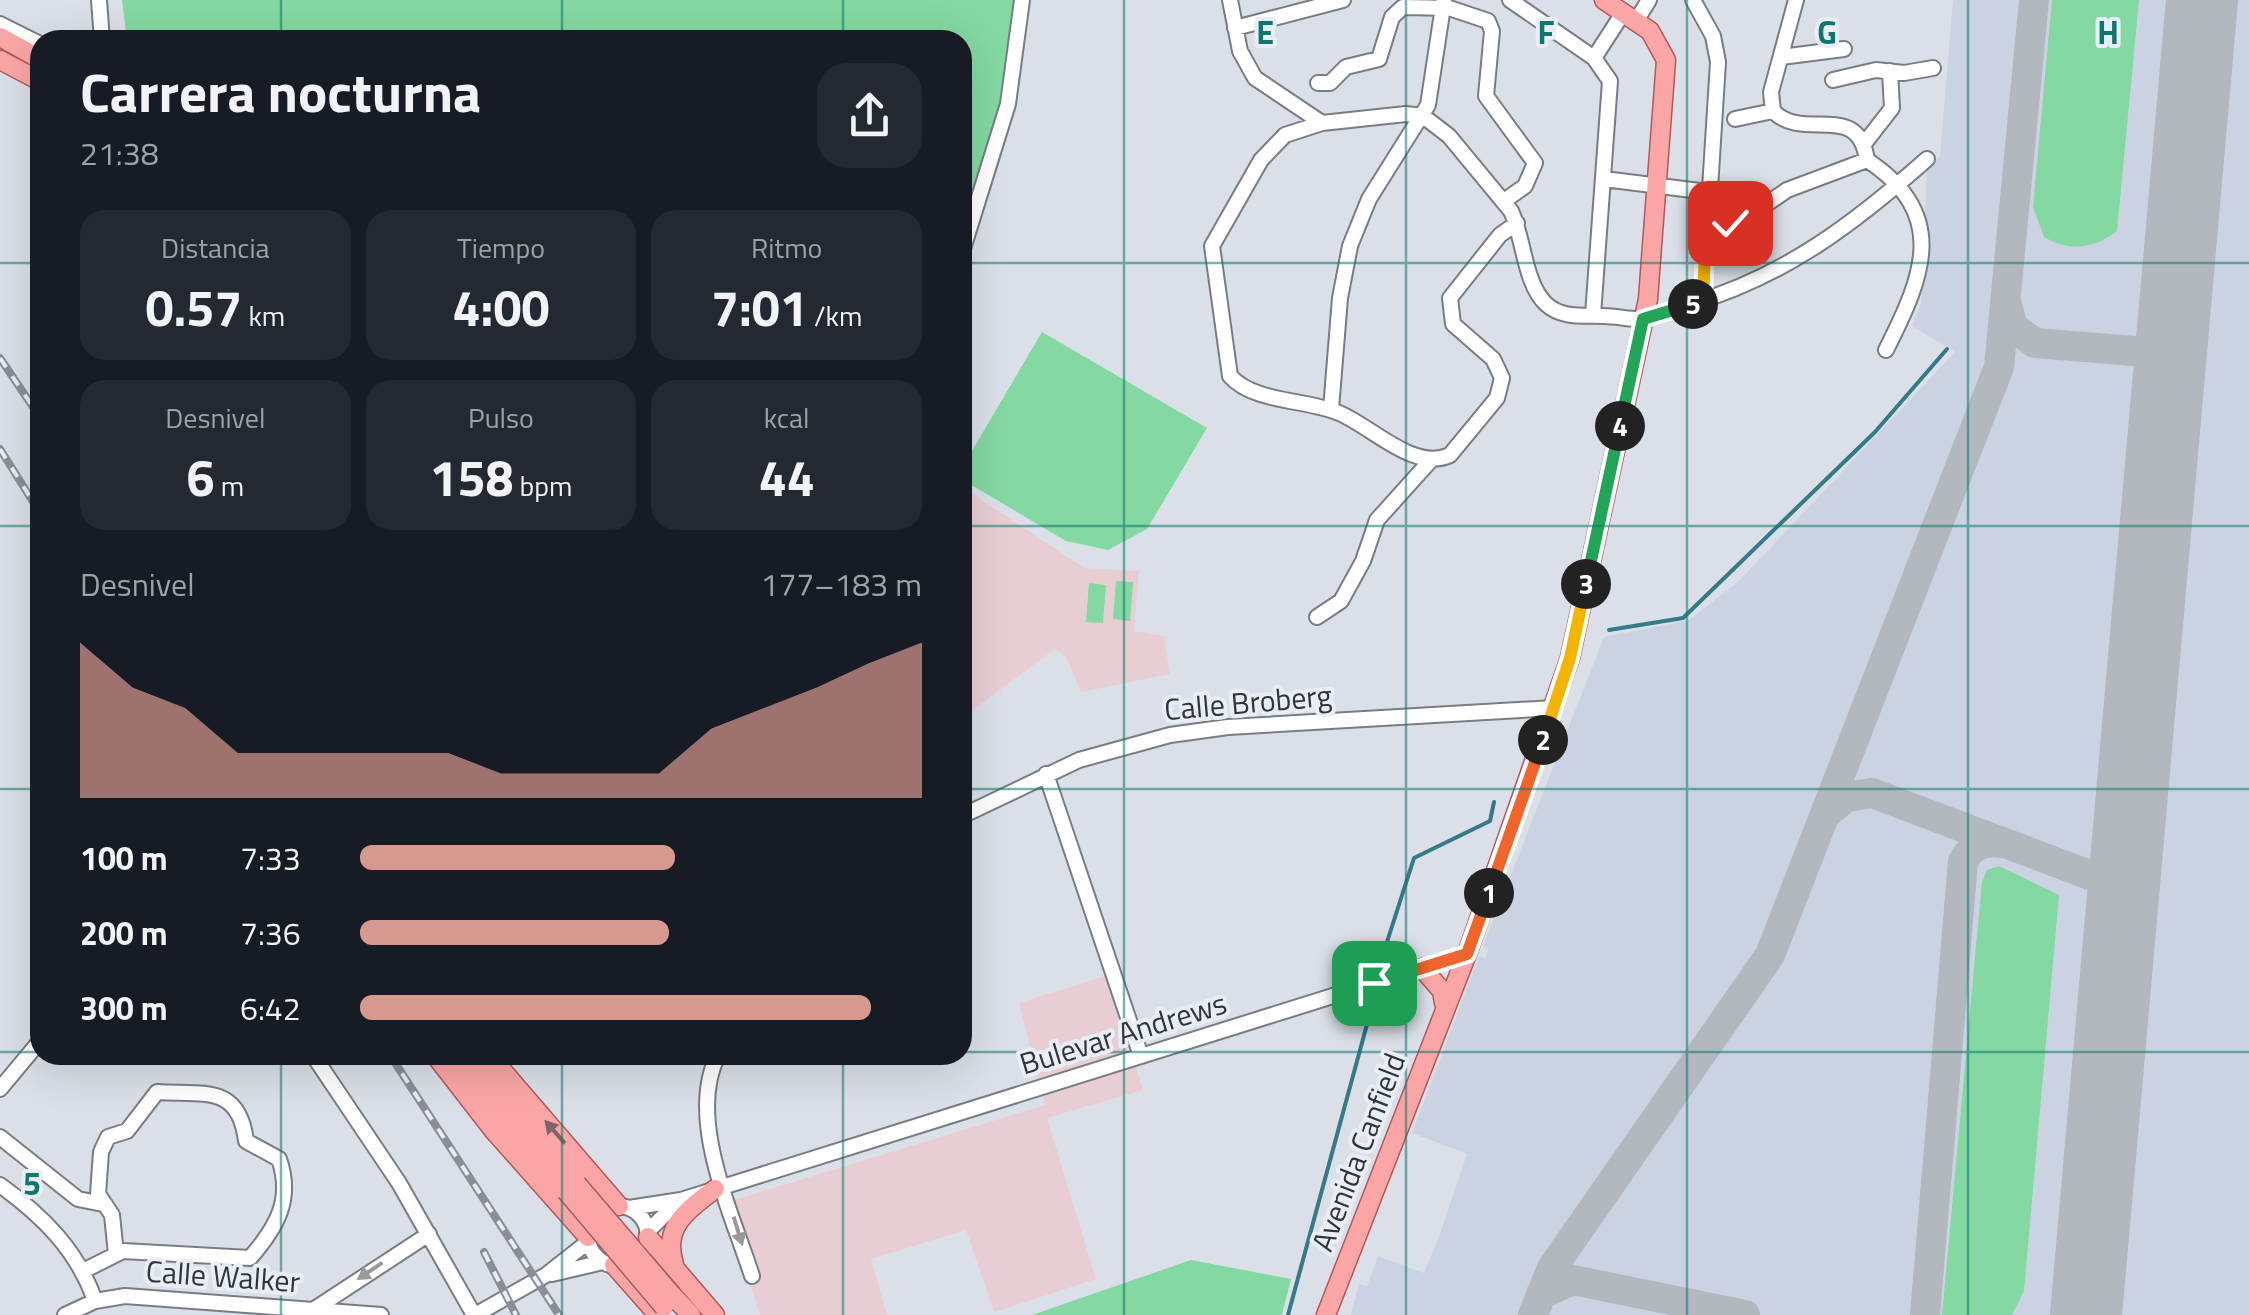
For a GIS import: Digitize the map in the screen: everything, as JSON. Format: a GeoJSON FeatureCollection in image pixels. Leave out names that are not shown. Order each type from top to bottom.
{"type":"FeatureCollection","features":[{"type":"Feature","properties":{"kind":"main road","name":"Avenida Canfield"},"geometry":{"type":"LineString","coordinates":[[1326,1315],[1444,1003],[1467,954],[1554,708],[1580,616],[1643,319],[1666,60],[1657,38],[1604,0]]}},
{"type":"Feature","properties":{"kind":"main road"},"geometry":{"type":"LineString","coordinates":[[0,37],[30,54]]}},
{"type":"Feature","properties":{"kind":"main road"},"geometry":{"type":"LineString","coordinates":[[0,60],[30,76]]}},
{"type":"Feature","properties":{"kind":"main road"},"geometry":{"type":"LineString","coordinates":[[1422,968],[1442,990],[1444,1003]]}},
{"type":"Feature","properties":{"kind":"main road"},"geometry":{"type":"LineString","coordinates":[[442,1065],[482,1118],[570,1184],[624,1207]]}},
{"type":"Feature","properties":{"kind":"main road"},"geometry":{"type":"LineString","coordinates":[[459,1065],[570,1184],[669,1300],[714,1315]]}},
{"type":"Feature","properties":{"kind":"main road"},"geometry":{"type":"LineString","coordinates":[[478,1065],[570,1184]]}},
{"type":"Feature","properties":{"kind":"main road"},"geometry":{"type":"LineString","coordinates":[[495,1065],[570,1184],[588,1240]]}},
{"type":"Feature","properties":{"kind":"main road"},"geometry":{"type":"LineString","coordinates":[[669,1300],[674,1227],[719,1188]]}},
{"type":"Feature","properties":{"kind":"main road"},"geometry":{"type":"LineString","coordinates":[[648,1235],[669,1300]]}},
{"type":"Feature","properties":{"kind":"main road"},"geometry":{"type":"LineString","coordinates":[[608,1264],[691,1315]]}},
{"type":"Feature","properties":{"kind":"street"},"geometry":{"type":"LineString","coordinates":[[99,0],[101,30]]}},
{"type":"Feature","properties":{"kind":"street"},"geometry":{"type":"LineString","coordinates":[[972,220],[1008,104],[1022,0]]}},
{"type":"Feature","properties":{"kind":"street"},"geometry":{"type":"LineString","coordinates":[[1230,0],[1240,51],[1254,78],[1322,124]]}},
{"type":"Feature","properties":{"kind":"street"},"geometry":{"type":"LineString","coordinates":[[1236,28],[1343,0]]}},
{"type":"Feature","properties":{"kind":"street"},"geometry":{"type":"LineString","coordinates":[[1594,58],[1649,0]]}},
{"type":"Feature","properties":{"kind":"street"},"geometry":{"type":"LineString","coordinates":[[1692,0],[1713,36],[1718,62],[1703,300]]}},
{"type":"Feature","properties":{"kind":"street"},"geometry":{"type":"LineString","coordinates":[[1773,111],[1771,92],[1796,0]]}},
{"type":"Feature","properties":{"kind":"street"},"geometry":{"type":"LineString","coordinates":[[1488,21],[1512,2],[1594,58],[1612,88],[1593,315]]}},
{"type":"Feature","properties":{"kind":"street"},"geometry":{"type":"LineString","coordinates":[[1331,410],[1340,298],[1355,231],[1379,182],[1424,116],[1443,4]]}},
{"type":"Feature","properties":{"kind":"street"},"geometry":{"type":"LineString","coordinates":[[1318,83],[1330,83],[1346,67],[1379,59],[1392,17],[1400,8],[1443,4],[1488,21],[1492,31],[1486,96],[1535,163],[1525,186],[1504,200]]}},
{"type":"Feature","properties":{"kind":"street"},"geometry":{"type":"LineString","coordinates":[[0,24],[30,39]]}},
{"type":"Feature","properties":{"kind":"street"},"geometry":{"type":"LineString","coordinates":[[1781,57],[1844,48]]}},
{"type":"Feature","properties":{"kind":"street"},"geometry":{"type":"LineString","coordinates":[[1832,80],[1933,68]]}},
{"type":"Feature","properties":{"kind":"street"},"geometry":{"type":"LineString","coordinates":[[1864,144],[1892,108],[1890,71]]}},
{"type":"Feature","properties":{"kind":"street"},"geometry":{"type":"LineString","coordinates":[[1735,119],[1773,111],[1796,126],[1839,124],[1864,144],[1866,160],[1900,183],[1912,198],[1919,220],[1920,262],[1916,285],[1886,350]]}},
{"type":"Feature","properties":{"kind":"street"},"geometry":{"type":"LineString","coordinates":[[1432,460],[1331,410],[1246,388],[1234,381],[1226,365],[1212,254],[1215,240],[1267,151],[1292,132],[1322,124],[1406,114],[1424,116],[1449,136],[1504,200],[1517,223],[1542,300],[1562,314],[1643,319],[1703,300],[1808,254],[1855,222],[1927,159]]}},
{"type":"Feature","properties":{"kind":"street"},"geometry":{"type":"LineString","coordinates":[[1706,225],[1745,218],[1787,190],[1866,160]]}},
{"type":"Feature","properties":{"kind":"street"},"geometry":{"type":"LineString","coordinates":[[1604,179],[1708,192]]}},
{"type":"Feature","properties":{"kind":"street"},"geometry":{"type":"LineString","coordinates":[[1317,617],[1341,601],[1364,561],[1378,520],[1432,460],[1456,451],[1500,390],[1498,366],[1456,328],[1449,304],[1459,284],[1500,235],[1517,223]]}},
{"type":"Feature","properties":{"kind":"street","name":"Calle Broberg"},"geometry":{"type":"LineString","coordinates":[[972,811],[1046,774],[1120,746],[1197,730],[1554,708]]}},
{"type":"Feature","properties":{"kind":"street"},"geometry":{"type":"LineString","coordinates":[[1046,774],[1141,1056]]}},
{"type":"Feature","properties":{"kind":"street","name":"Bulevar Andrews"},"geometry":{"type":"LineString","coordinates":[[624,1207],[681,1200],[1467,954]]}},
{"type":"Feature","properties":{"kind":"street"},"geometry":{"type":"LineString","coordinates":[[0,1089],[30,1053]]}},
{"type":"Feature","properties":{"kind":"street"},"geometry":{"type":"LineString","coordinates":[[320,1065],[429,1234],[474,1315],[546,1275],[588,1240],[593,1218],[624,1207],[640,1216],[648,1235],[638,1258],[546,1275]]}},
{"type":"Feature","properties":{"kind":"street"},"geometry":{"type":"LineString","coordinates":[[714,1065],[706,1115],[719,1188],[752,1276]]}},
{"type":"Feature","properties":{"kind":"street"},"geometry":{"type":"LineString","coordinates":[[84,1270],[116,1254],[250,1258],[281,1210],[288,1185],[279,1159],[246,1141],[243,1116],[233,1102],[222,1096],[156,1092],[127,1131],[108,1137],[103,1145],[98,1194],[115,1224],[116,1254]]}},
{"type":"Feature","properties":{"kind":"street"},"geometry":{"type":"LineString","coordinates":[[0,1137],[78,1198],[103,1204]]}},
{"type":"Feature","properties":{"kind":"street"},"geometry":{"type":"LineString","coordinates":[[0,1185],[38,1212],[84,1270],[94,1302]]}},
{"type":"Feature","properties":{"kind":"street","name":"Bulevar Andrews"},"geometry":{"type":"LineString","coordinates":[[648,1235],[681,1200]]}},
{"type":"Feature","properties":{"kind":"street"},"geometry":{"type":"LineString","coordinates":[[312,1310],[429,1234]]}},
{"type":"Feature","properties":{"kind":"street"},"geometry":{"type":"LineString","coordinates":[[588,1240],[608,1264]]}},
{"type":"Feature","properties":{"kind":"street","name":"Calle Walker"},"geometry":{"type":"LineString","coordinates":[[65,1315],[94,1302],[126,1296],[254,1310],[381,1315]]}},
{"type":"Feature","properties":{"kind":"shaded area"},"geometry":{"type":"Polygon","coordinates":[[[1953,0],[2249,0],[2249,1315],[1351,1315],[1359,1284],[1367,1286],[1378,1256],[1424,1273],[1440,1234],[1467,1154],[1412,1133],[1479,956],[1485,958],[1489,949],[1483,946],[1604,637],[1689,620],[1739,581],[1955,352],[1912,326],[1921,303],[1927,168],[1940,156],[1953,0]]]}},
{"type":"Feature","properties":{"kind":"shaded area"},"geometry":{"type":"Polygon","coordinates":[[[972,494],[1084,568],[1139,571],[1134,631],[1164,636],[1170,674],[1081,692],[1066,657],[1055,649],[972,710],[972,494]]]}},
{"type":"Feature","properties":{"kind":"shaded area"},"geometry":{"type":"Polygon","coordinates":[[[1109,975],[1143,1090],[1047,1118],[1096,1279],[994,1312],[966,1230],[871,1259],[887,1315],[760,1315],[724,1203],[1045,1105],[1019,1003],[1109,975]]]}},
{"type":"Feature","properties":{"kind":"green space"},"geometry":{"type":"Polygon","coordinates":[[[122,0],[1021,0],[1008,99],[972,213],[972,30],[126,30],[122,0]]]}},
{"type":"Feature","properties":{"kind":"green space"},"geometry":{"type":"Polygon","coordinates":[[[2052,0],[2139,0],[2117,231],[2099,242],[2081,246],[2063,245],[2044,237],[2033,207],[2052,0]]]}},
{"type":"Feature","properties":{"kind":"green space"},"geometry":{"type":"Polygon","coordinates":[[[1042,332],[1207,428],[1147,529],[1108,550],[1066,541],[972,485],[972,451],[1042,332]]]}},
{"type":"Feature","properties":{"kind":"green space"},"geometry":{"type":"Polygon","coordinates":[[[1116,581],[1133,582],[1130,621],[1113,619],[1116,581]]]}},
{"type":"Feature","properties":{"kind":"green space"},"geometry":{"type":"Polygon","coordinates":[[[1089,583],[1106,585],[1103,623],[1086,622],[1089,583]]]}},
{"type":"Feature","properties":{"kind":"green space"},"geometry":{"type":"Polygon","coordinates":[[[1999,866],[2059,895],[2024,1291],[2012,1315],[1942,1315],[1982,882],[1987,870],[1999,866]]]}},
{"type":"Feature","properties":{"kind":"green space"},"geometry":{"type":"Polygon","coordinates":[[[1191,1260],[1291,1279],[1282,1315],[1032,1315],[1191,1260]]]}},
{"type":"Feature","properties":{"kind":"waterway"},"geometry":{"type":"LineString","coordinates":[[1609,630],[1683,618],[1875,432],[1947,349]]}},
{"type":"Feature","properties":{"kind":"waterway"},"geometry":{"type":"LineString","coordinates":[[1386,945],[1414,858],[1490,821],[1494,802]]}},
{"type":"Feature","properties":{"kind":"waterway"},"geometry":{"type":"LineString","coordinates":[[1288,1315],[1372,1006]]}},
{"type":"Feature","properties":{"kind":"taxiway"},"geometry":{"type":"LineString","coordinates":[[1533,1315],[1552,1268],[1770,955],[1999,367],[2034,0]]}},
{"type":"Feature","properties":{"kind":"taxiway"},"geometry":{"type":"LineString","coordinates":[[2007,305],[2013,327],[2035,343],[2171,354]]}},
{"type":"Feature","properties":{"kind":"taxiway"},"geometry":{"type":"LineString","coordinates":[[1826,814],[1846,797],[1872,793],[2124,888]]}},
{"type":"Feature","properties":{"kind":"taxiway"},"geometry":{"type":"LineString","coordinates":[[1925,1315],[1963,861],[1979,845],[2002,843]]}},
{"type":"Feature","properties":{"kind":"taxiway"},"geometry":{"type":"LineString","coordinates":[[1541,1294],[1573,1280],[1745,1315]]}},
{"type":"Feature","properties":{"kind":"runway"},"geometry":{"type":"LineString","coordinates":[[2086,1315],[2202,0]]}},
{"type":"Feature","properties":{"kind":"railway"},"geometry":{"type":"LineString","coordinates":[[0,358],[30,403]]}},
{"type":"Feature","properties":{"kind":"railway"},"geometry":{"type":"LineString","coordinates":[[0,449],[30,497]]}},
{"type":"Feature","properties":{"kind":"railway"},"geometry":{"type":"LineString","coordinates":[[396,1065],[559,1315]]}},
{"type":"Feature","properties":{"kind":"railway"},"geometry":{"type":"LineString","coordinates":[[484,1252],[516,1315]]}},
{"type":"Feature","properties":{"kind":"route"},"geometry":{"type":"LineString","coordinates":[[1374,983],[1467,954],[1570,658],[1643,319],[1703,300],[1706,225],[1730,223]]}}]}
